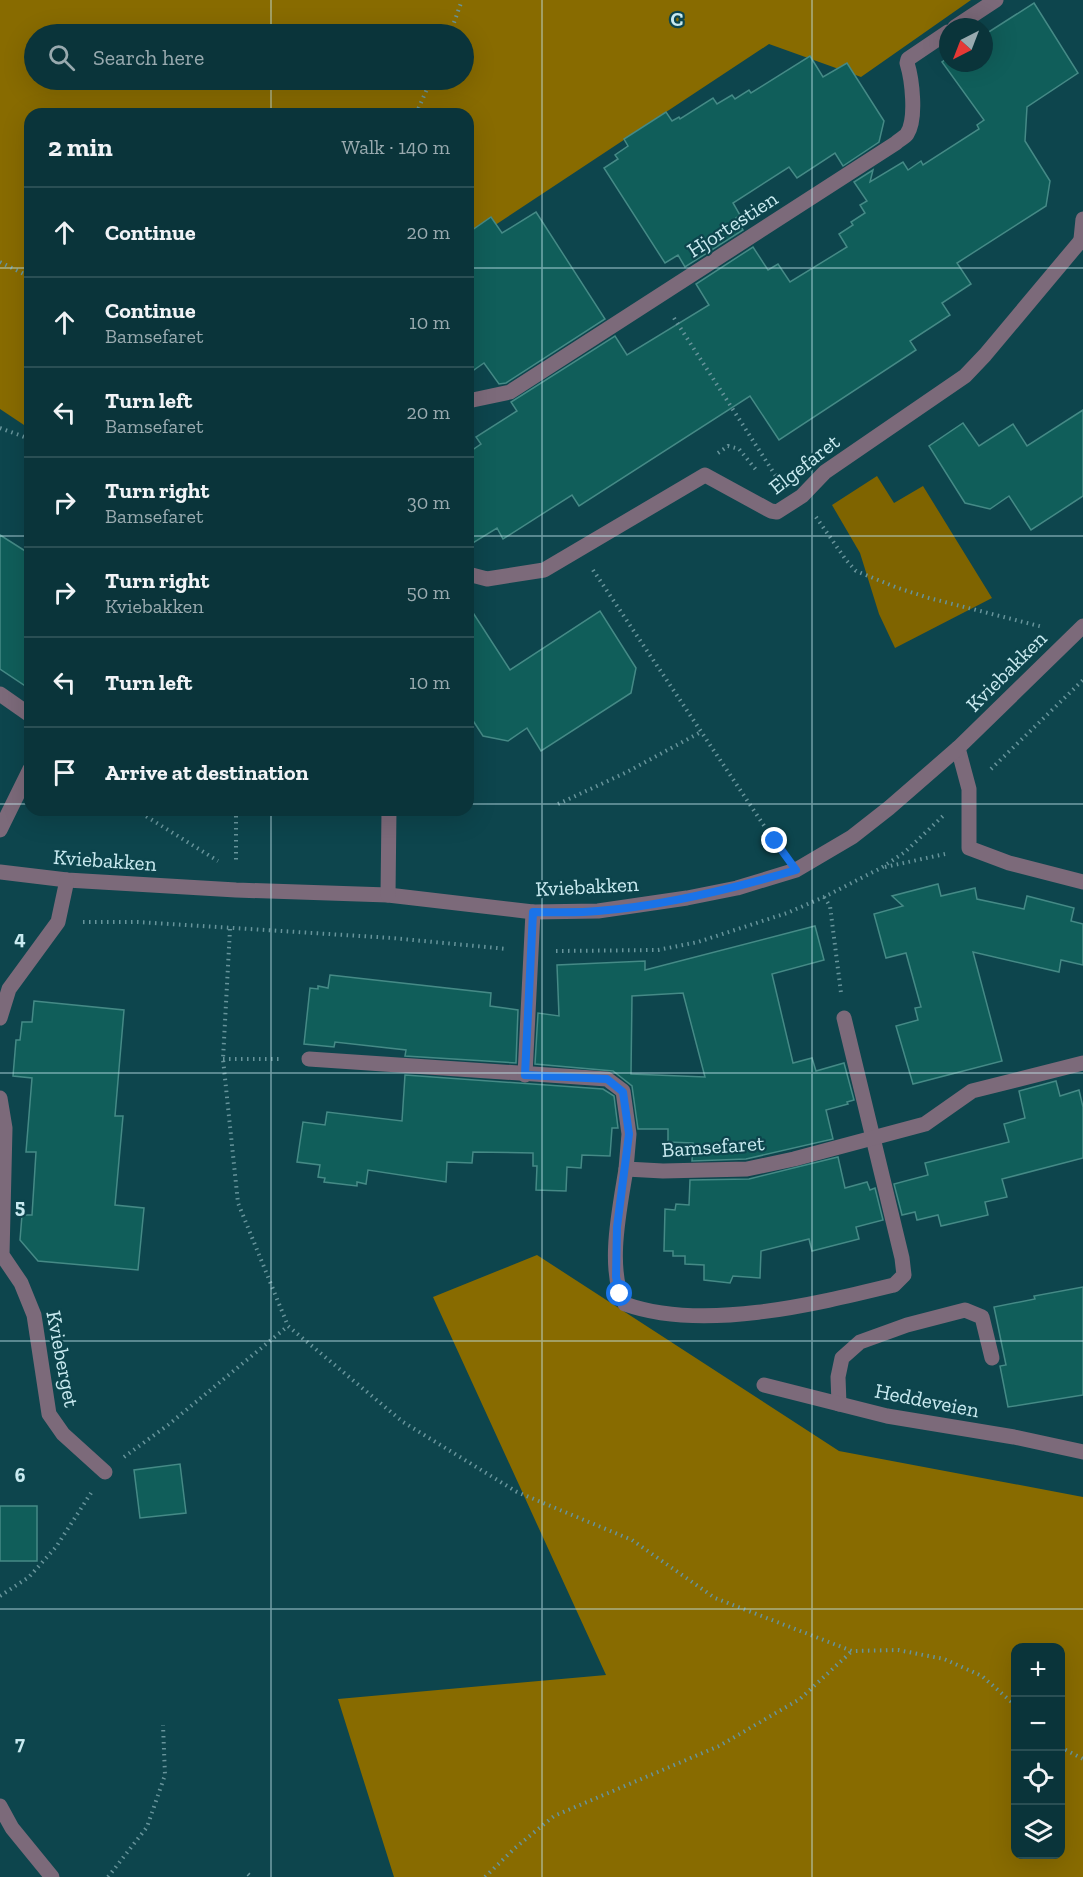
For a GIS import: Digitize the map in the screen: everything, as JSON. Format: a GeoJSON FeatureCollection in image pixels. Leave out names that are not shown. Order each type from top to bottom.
{"type":"FeatureCollection","features":[{"type":"Feature","properties":{"kind":"street"},"geometry":{"type":"LineString","coordinates":[[969,18],[996,0]]}},
{"type":"Feature","properties":{"kind":"street","name":"Hjortestien"},"geometry":{"type":"LineString","coordinates":[[474,400],[510,392],[847,175],[908,133],[912,115],[912,93],[907,63],[939,38]]}},
{"type":"Feature","properties":{"kind":"street","name":"Elgefaret"},"geometry":{"type":"LineString","coordinates":[[705,475],[771,511],[777,512],[802,496],[825,472],[965,376],[1082,238],[1083,219]]}},
{"type":"Feature","properties":{"kind":"street"},"geometry":{"type":"LineString","coordinates":[[474,576],[487,579],[544,570],[705,475]]}},
{"type":"Feature","properties":{"kind":"street","name":"Kviebakken"},"geometry":{"type":"LineString","coordinates":[[0,872],[67,880],[236,890],[388,895],[533,912],[598,911],[737,888],[796,870],[852,837],[958,748],[1078,630]]}},
{"type":"Feature","properties":{"kind":"street"},"geometry":{"type":"LineString","coordinates":[[0,694],[24,711]]}},
{"type":"Feature","properties":{"kind":"street"},"geometry":{"type":"LineString","coordinates":[[958,748],[969,789],[969,848],[1009,863],[1083,882]]}},
{"type":"Feature","properties":{"kind":"street"},"geometry":{"type":"LineString","coordinates":[[0,830],[24,781]]}},
{"type":"Feature","properties":{"kind":"street"},"geometry":{"type":"LineString","coordinates":[[388,895],[389,816]]}},
{"type":"Feature","properties":{"kind":"street"},"geometry":{"type":"LineString","coordinates":[[0,1018],[9,990],[58,922],[67,880]]}},
{"type":"Feature","properties":{"kind":"street"},"geometry":{"type":"LineString","coordinates":[[525,1075],[533,912]]}},
{"type":"Feature","properties":{"kind":"street"},"geometry":{"type":"LineString","coordinates":[[309,1059],[607,1079],[623,1092],[629,1134],[617,1227],[616,1277],[625,1304],[642,1310],[697,1316],[771,1311],[894,1285],[904,1275],[844,1018]]}},
{"type":"Feature","properties":{"kind":"street","name":"Bamsefaret"},"geometry":{"type":"LineString","coordinates":[[626,1169],[673,1171],[747,1169],[925,1124],[972,1091],[1083,1063]]}},
{"type":"Feature","properties":{"kind":"street","name":"Kvieberget"},"geometry":{"type":"LineString","coordinates":[[0,1098],[5,1128],[2,1255],[21,1283],[34,1315],[49,1414],[63,1434],[105,1472]]}},
{"type":"Feature","properties":{"kind":"street"},"geometry":{"type":"LineString","coordinates":[[839,1404],[838,1377],[842,1358],[860,1342],[908,1325],[965,1310],[982,1317],[987,1329],[992,1358]]}},
{"type":"Feature","properties":{"kind":"street","name":"Heddeveien"},"geometry":{"type":"LineString","coordinates":[[764,1385],[887,1416],[1014,1437],[1083,1452]]}},
{"type":"Feature","properties":{"kind":"street"},"geometry":{"type":"LineString","coordinates":[[0,1806],[12,1828],[52,1877]]}},
{"type":"Feature","properties":{"kind":"path"},"geometry":{"type":"LineString","coordinates":[[454,24],[462,0]]}},
{"type":"Feature","properties":{"kind":"path"},"geometry":{"type":"LineString","coordinates":[[419,108],[427,90]]}},
{"type":"Feature","properties":{"kind":"path"},"geometry":{"type":"LineString","coordinates":[[0,262],[24,274]]}},
{"type":"Feature","properties":{"kind":"path"},"geometry":{"type":"LineString","coordinates":[[659,296],[776,473],[783,489]]}},
{"type":"Feature","properties":{"kind":"path"},"geometry":{"type":"LineString","coordinates":[[0,428],[24,437]]}},
{"type":"Feature","properties":{"kind":"path"},"geometry":{"type":"LineString","coordinates":[[705,475],[716,454],[728,446],[739,449],[758,473]]}},
{"type":"Feature","properties":{"kind":"path"},"geometry":{"type":"LineString","coordinates":[[802,496],[856,571],[929,598],[1078,630]]}},
{"type":"Feature","properties":{"kind":"path"},"geometry":{"type":"LineString","coordinates":[[579,550],[700,732],[796,870]]}},
{"type":"Feature","properties":{"kind":"path"},"geometry":{"type":"LineString","coordinates":[[558,804],[625,773],[700,732]]}},
{"type":"Feature","properties":{"kind":"path"},"geometry":{"type":"LineString","coordinates":[[146,816],[227,867]]}},
{"type":"Feature","properties":{"kind":"path"},"geometry":{"type":"LineString","coordinates":[[236,816],[236,873]]}},
{"type":"Feature","properties":{"kind":"path"},"geometry":{"type":"LineString","coordinates":[[881,868],[969,848]]}},
{"type":"Feature","properties":{"kind":"path"},"geometry":{"type":"LineString","coordinates":[[824,897],[830,906],[844,1018]]}},
{"type":"Feature","properties":{"kind":"path"},"geometry":{"type":"LineString","coordinates":[[230,929],[223,1059],[238,1203],[288,1326],[403,1422],[517,1492],[632,1540],[715,1598],[852,1651],[898,1650],[944,1659],[982,1676],[1011,1702]]}},
{"type":"Feature","properties":{"kind":"path"},"geometry":{"type":"LineString","coordinates":[[223,1059],[309,1059]]}},
{"type":"Feature","properties":{"kind":"path"},"geometry":{"type":"LineString","coordinates":[[0,1596],[29,1577],[56,1546],[105,1472],[168,1425],[288,1326]]}},
{"type":"Feature","properties":{"kind":"path"},"geometry":{"type":"LineString","coordinates":[[485,1877],[515,1848],[554,1816],[719,1746],[800,1699],[852,1651]]}},
{"type":"Feature","properties":{"kind":"path"},"geometry":{"type":"LineString","coordinates":[[108,1877],[147,1827],[165,1775],[163,1725]]}},
{"type":"Feature","properties":{"kind":"path"},"geometry":{"type":"LineString","coordinates":[[1065,1750],[1083,1759]]}},
{"type":"Feature","properties":{"kind":"shaded area"},"geometry":{"type":"Polygon","coordinates":[[[0,0],[971,0],[945,18],[939,18],[939,22],[861,77],[769,44],[474,239],[474,108],[24,108],[24,425],[0,409],[0,0]]]}},
{"type":"Feature","properties":{"kind":"shaded area"},"geometry":{"type":"Polygon","coordinates":[[[877,476],[894,503],[923,486],[992,598],[895,648],[879,614],[860,553],[832,505],[877,476]]]}},
{"type":"Feature","properties":{"kind":"shaded area"},"geometry":{"type":"Polygon","coordinates":[[[537,1255],[839,1451],[1083,1497],[1083,1877],[394,1877],[338,1699],[606,1675],[433,1297],[537,1255]]]}},
{"type":"Feature","properties":{"kind":"building"},"geometry":{"type":"Polygon","coordinates":[[[1034,3],[1078,73],[1027,107],[1025,141],[1050,181],[1046,206],[957,263],[971,284],[942,303],[950,315],[910,341],[916,350],[779,440],[750,396],[579,506],[572,495],[503,539],[497,528],[474,542],[474,449],[481,444],[476,437],[517,411],[511,402],[615,336],[627,355],[709,305],[696,284],[753,247],[768,270],[778,264],[790,282],[847,247],[839,234],[865,213],[860,205],[867,201],[854,182],[873,170],[870,182],[903,162],[908,170],[921,161],[923,165],[979,129],[977,125],[984,120],[949,72],[993,72],[993,29],[1034,3]]]}},
{"type":"Feature","properties":{"kind":"building"},"geometry":{"type":"Polygon","coordinates":[[[810,56],[823,77],[847,63],[884,121],[879,142],[843,166],[835,153],[797,178],[789,167],[733,203],[740,215],[736,218],[743,230],[685,267],[678,255],[665,263],[604,168],[618,159],[615,155],[628,146],[624,139],[666,112],[672,121],[679,117],[680,119],[713,98],[717,104],[732,95],[735,99],[749,90],[751,93],[810,56]]]}},
{"type":"Feature","properties":{"kind":"building"},"geometry":{"type":"Polygon","coordinates":[[[536,212],[605,319],[506,383],[499,384],[484,363],[474,370],[474,229],[491,217],[502,233],[536,212]]]}},
{"type":"Feature","properties":{"kind":"building"},"geometry":{"type":"Polygon","coordinates":[[[1083,410],[1083,496],[1031,530],[1009,496],[990,509],[965,503],[929,446],[963,423],[979,446],[1013,424],[1027,446],[1083,410]]]}},
{"type":"Feature","properties":{"kind":"building"},"geometry":{"type":"Polygon","coordinates":[[[0,535],[24,550],[24,685],[0,669],[0,535]]]}},
{"type":"Feature","properties":{"kind":"building"},"geometry":{"type":"Polygon","coordinates":[[[600,611],[636,668],[631,693],[541,751],[527,728],[508,741],[483,736],[474,722],[474,614],[510,670],[600,611]]]}},
{"type":"Feature","properties":{"kind":"building"},"geometry":{"type":"Polygon","coordinates":[[[938,884],[941,896],[975,888],[977,899],[1024,909],[1027,896],[1074,908],[1071,921],[1083,924],[1083,965],[1061,960],[1059,972],[973,952],[1002,1061],[913,1084],[896,1026],[918,1020],[915,1008],[921,1007],[906,953],[886,958],[874,914],[903,906],[892,896],[938,884]]]}},
{"type":"Feature","properties":{"kind":"building"},"geometry":{"type":"Polygon","coordinates":[[[815,926],[824,960],[772,974],[793,1063],[812,1058],[816,1071],[844,1063],[854,1100],[826,1110],[833,1139],[746,1159],[692,1161],[693,1143],[668,1142],[668,1129],[638,1129],[632,1086],[613,1071],[535,1064],[538,1013],[559,1016],[557,965],[645,961],[645,970],[815,926]],[[683,993],[632,996],[631,1074],[705,1077],[683,993]]]}},
{"type":"Feature","properties":{"kind":"building"},"geometry":{"type":"Polygon","coordinates":[[[330,975],[491,993],[490,1006],[518,1010],[516,1063],[405,1056],[406,1050],[335,1042],[334,1047],[304,1044],[310,988],[318,989],[318,986],[328,988],[330,975]]]}},
{"type":"Feature","properties":{"kind":"building"},"geometry":{"type":"Polygon","coordinates":[[[34,1001],[124,1010],[115,1116],[123,1116],[115,1205],[144,1208],[138,1270],[38,1261],[20,1240],[22,1215],[32,1215],[36,1152],[26,1152],[32,1078],[13,1076],[16,1040],[20,1040],[22,1022],[32,1022],[34,1001]]]}},
{"type":"Feature","properties":{"kind":"building"},"geometry":{"type":"Polygon","coordinates":[[[405,1075],[603,1089],[614,1096],[618,1128],[612,1128],[610,1156],[582,1155],[581,1168],[567,1167],[566,1191],[536,1190],[537,1166],[533,1166],[533,1153],[473,1152],[472,1163],[447,1162],[446,1182],[368,1170],[366,1184],[357,1182],[357,1186],[324,1182],[325,1178],[318,1177],[320,1165],[297,1162],[303,1122],[325,1125],[327,1112],[402,1121],[405,1075]]]}},
{"type":"Feature","properties":{"kind":"building"},"geometry":{"type":"Polygon","coordinates":[[[1056,1081],[1060,1096],[1079,1090],[1083,1107],[1083,1158],[1002,1179],[1007,1197],[985,1202],[988,1215],[941,1226],[938,1215],[917,1220],[915,1212],[902,1215],[894,1184],[928,1175],[925,1163],[1009,1142],[1004,1124],[1025,1118],[1019,1091],[1056,1081]]]}},
{"type":"Feature","properties":{"kind":"building"},"geometry":{"type":"Polygon","coordinates":[[[838,1157],[845,1188],[867,1182],[870,1190],[875,1188],[883,1220],[856,1227],[859,1239],[812,1251],[809,1239],[761,1251],[760,1278],[733,1276],[730,1283],[704,1280],[704,1265],[685,1264],[685,1256],[673,1256],[673,1251],[664,1251],[665,1209],[675,1210],[676,1204],[689,1205],[690,1180],[749,1179],[838,1157]]]}},
{"type":"Feature","properties":{"kind":"building"},"geometry":{"type":"Polygon","coordinates":[[[1083,1287],[1083,1395],[1008,1407],[1000,1366],[1006,1365],[994,1307],[1035,1299],[1034,1296],[1083,1287]]]}},
{"type":"Feature","properties":{"kind":"building"},"geometry":{"type":"Polygon","coordinates":[[[180,1464],[186,1513],[140,1518],[134,1470],[180,1464]]]}},
{"type":"Feature","properties":{"kind":"building"},"geometry":{"type":"Polygon","coordinates":[[[0,1506],[37,1506],[37,1561],[0,1561],[0,1506]]]}},
{"type":"Feature","properties":{"kind":"route"},"geometry":{"type":"LineString","coordinates":[[620,1294],[616,1277],[617,1227],[629,1134],[623,1092],[607,1079],[525,1075],[533,912],[598,911],[687,898],[737,888],[796,870],[775,841]]}}]}
